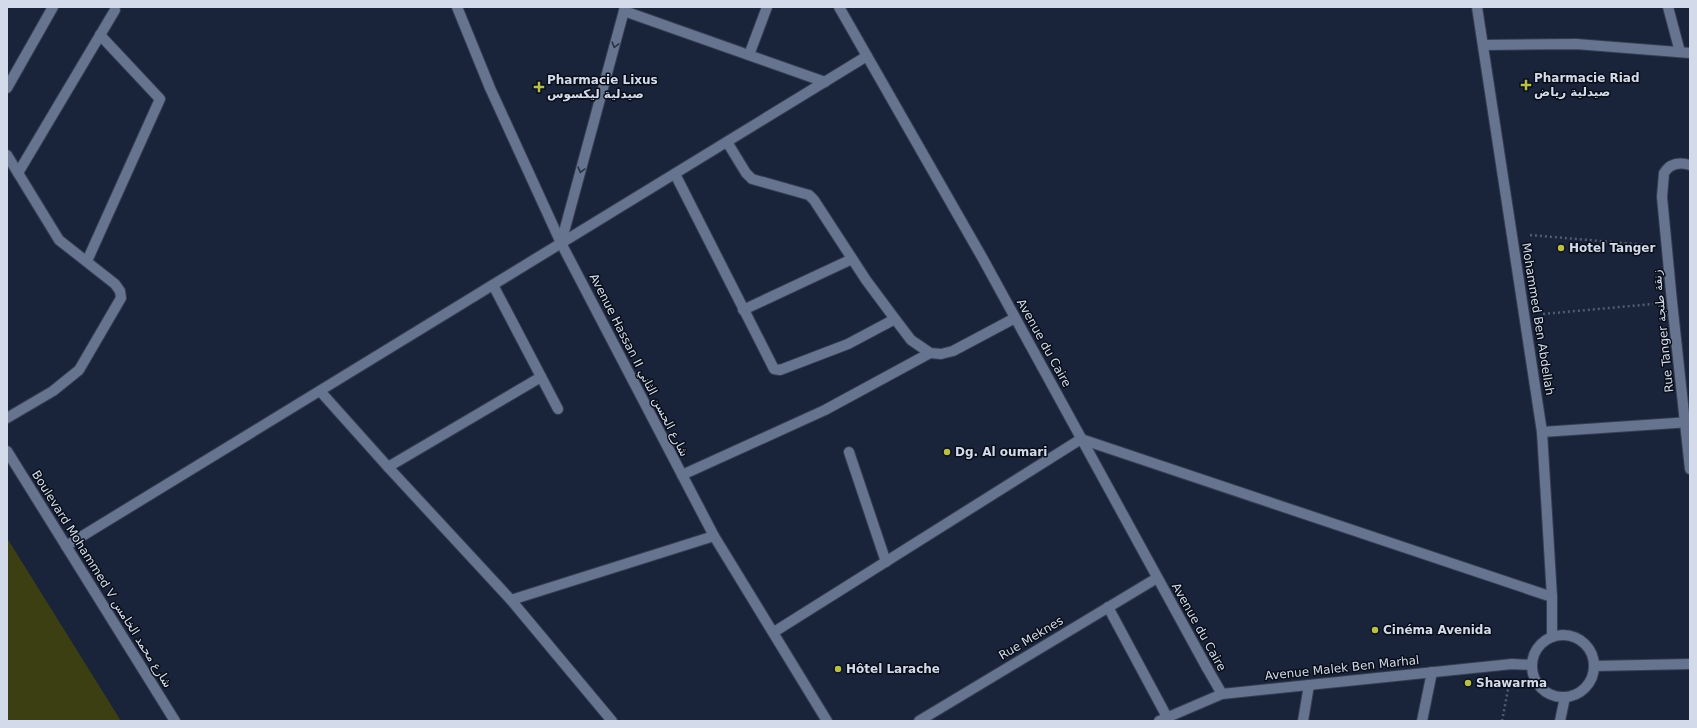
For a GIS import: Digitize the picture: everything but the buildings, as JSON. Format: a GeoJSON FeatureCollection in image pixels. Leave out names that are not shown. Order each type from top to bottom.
{"type":"FeatureCollection","features":[{"type":"Feature","properties":{"kind":"street"},"geometry":{"type":"LineString","coordinates":[[7,88],[53,7]]}},
{"type":"Feature","properties":{"kind":"street","name":"Avenue Hassan II شارع الحسن الثاني"},"geometry":{"type":"LineString","coordinates":[[457,7],[490,88],[561,243],[714,536],[827,721]]}},
{"type":"Feature","properties":{"kind":"street"},"geometry":{"type":"LineString","coordinates":[[750,55],[767,7]]}},
{"type":"Feature","properties":{"kind":"street","name":"Avenue du Caire"},"geometry":{"type":"LineString","coordinates":[[839,7],[1015,318],[1222,694]]}},
{"type":"Feature","properties":{"kind":"street","name":"Mohammed Ben Abdellah"},"geometry":{"type":"LineString","coordinates":[[1477,7],[1484,45],[1510,233],[1542,432],[1552,596],[1552,637]]}},
{"type":"Feature","properties":{"kind":"street"},"geometry":{"type":"LineString","coordinates":[[1484,45],[1576,44],[1685,52],[1668,7]]}},
{"type":"Feature","properties":{"kind":"street"},"geometry":{"type":"LineString","coordinates":[[561,243],[625,9],[825,82]]}},
{"type":"Feature","properties":{"kind":"street"},"geometry":{"type":"LineString","coordinates":[[18,173],[114,10]]}},
{"type":"Feature","properties":{"kind":"street"},"geometry":{"type":"LineString","coordinates":[[86,261],[160,99],[100,36]]}},
{"type":"Feature","properties":{"kind":"street"},"geometry":{"type":"LineString","coordinates":[[66,546],[867,56]]}},
{"type":"Feature","properties":{"kind":"street"},"geometry":{"type":"LineString","coordinates":[[727,142],[752,179],[809,195],[814,200],[852,259],[895,319],[911,340],[930,353],[941,354],[953,351],[1015,318]]}},
{"type":"Feature","properties":{"kind":"street"},"geometry":{"type":"LineString","coordinates":[[7,155],[59,240],[115,284],[120,291],[121,298],[79,370],[53,392],[7,418]]}},
{"type":"Feature","properties":{"kind":"street","name":"Rue Tanger زنقة طنجة"},"geometry":{"type":"LineString","coordinates":[[1690,165],[1676,163],[1669,167],[1664,173],[1662,197],[1672,302],[1688,423],[1690,469]]}},
{"type":"Feature","properties":{"kind":"street"},"geometry":{"type":"LineString","coordinates":[[674,174],[774,369],[780,370],[848,344],[895,319]]}},
{"type":"Feature","properties":{"kind":"street"},"geometry":{"type":"LineString","coordinates":[[743,310],[852,259]]}},
{"type":"Feature","properties":{"kind":"street"},"geometry":{"type":"LineString","coordinates":[[493,285],[558,409]]}},
{"type":"Feature","properties":{"kind":"street"},"geometry":{"type":"LineString","coordinates":[[682,475],[824,410],[930,353]]}},
{"type":"Feature","properties":{"kind":"street"},"geometry":{"type":"LineString","coordinates":[[388,467],[541,377]]}},
{"type":"Feature","properties":{"kind":"street"},"geometry":{"type":"LineString","coordinates":[[320,390],[388,467],[511,600],[612,721]]}},
{"type":"Feature","properties":{"kind":"street"},"geometry":{"type":"LineString","coordinates":[[1542,432],[1688,423]]}},
{"type":"Feature","properties":{"kind":"street"},"geometry":{"type":"LineString","coordinates":[[774,632],[1081,439],[1552,596]]}},
{"type":"Feature","properties":{"kind":"street","name":"Boulevard Mohammed V شارع محمد الخامس"},"geometry":{"type":"LineString","coordinates":[[7,451],[175,721]]}},
{"type":"Feature","properties":{"kind":"street"},"geometry":{"type":"LineString","coordinates":[[848,452],[886,562]]}},
{"type":"Feature","properties":{"kind":"street"},"geometry":{"type":"LineString","coordinates":[[511,600],[714,536]]}},
{"type":"Feature","properties":{"kind":"street","name":"Rue Meknes"},"geometry":{"type":"LineString","coordinates":[[918,721],[1157,578]]}},
{"type":"Feature","properties":{"kind":"street"},"geometry":{"type":"LineString","coordinates":[[1108,607],[1163,719]]}},
{"type":"Feature","properties":{"kind":"street"},"geometry":{"type":"LineString","coordinates":[[1567,636],[1580,641],[1590,652],[1594,666],[1593,675],[1582,690],[1574,695],[1565,697],[1555,696],[1545,692],[1538,685],[1533,675],[1532,665],[1535,653],[1542,643],[1552,637],[1567,636]]}},
{"type":"Feature","properties":{"kind":"street","name":"Avenue Malek Ben Marhal"},"geometry":{"type":"LineString","coordinates":[[1163,719],[1222,694],[1512,664],[1532,665]]}},
{"type":"Feature","properties":{"kind":"street"},"geometry":{"type":"LineString","coordinates":[[1594,666],[1690,664]]}},
{"type":"Feature","properties":{"kind":"street"},"geometry":{"type":"LineString","coordinates":[[1422,721],[1432,672]]}},
{"type":"Feature","properties":{"kind":"street"},"geometry":{"type":"LineString","coordinates":[[1303,721],[1309,685]]}},
{"type":"Feature","properties":{"kind":"street"},"geometry":{"type":"LineString","coordinates":[[1560,721],[1565,697]]}},
{"type":"Feature","properties":{"kind":"path"},"geometry":{"type":"LineString","coordinates":[[1510,233],[1667,247]]}},
{"type":"Feature","properties":{"kind":"path"},"geometry":{"type":"LineString","coordinates":[[1524,316],[1672,302]]}},
{"type":"Feature","properties":{"kind":"path"},"geometry":{"type":"LineString","coordinates":[[1502,721],[1512,664]]}},
{"type":"Feature","properties":{"kind":"green space"},"geometry":{"type":"Polygon","coordinates":[[[7,538],[121,721],[7,721],[7,538]]]}},
{"type":"Feature","properties":{"kind":"place","name":"Pharmacie Riad صيدلية رياض"},"geometry":{"type":"Point","coordinates":[1526,85]}},
{"type":"Feature","properties":{"kind":"place","name":"Pharmacie Lixus صيدلية ليكسوس"},"geometry":{"type":"Point","coordinates":[539,87]}},
{"type":"Feature","properties":{"kind":"place","name":"Hotel Tanger"},"geometry":{"type":"Point","coordinates":[1561,248]}},
{"type":"Feature","properties":{"kind":"place","name":"Dg. Al oumari"},"geometry":{"type":"Point","coordinates":[947,452]}},
{"type":"Feature","properties":{"kind":"place","name":"Cinéma Avenida"},"geometry":{"type":"Point","coordinates":[1375,630]}},
{"type":"Feature","properties":{"kind":"place","name":"Hôtel Larache"},"geometry":{"type":"Point","coordinates":[838,669]}},
{"type":"Feature","properties":{"kind":"place","name":"Shawarma"},"geometry":{"type":"Point","coordinates":[1468,683]}}]}
